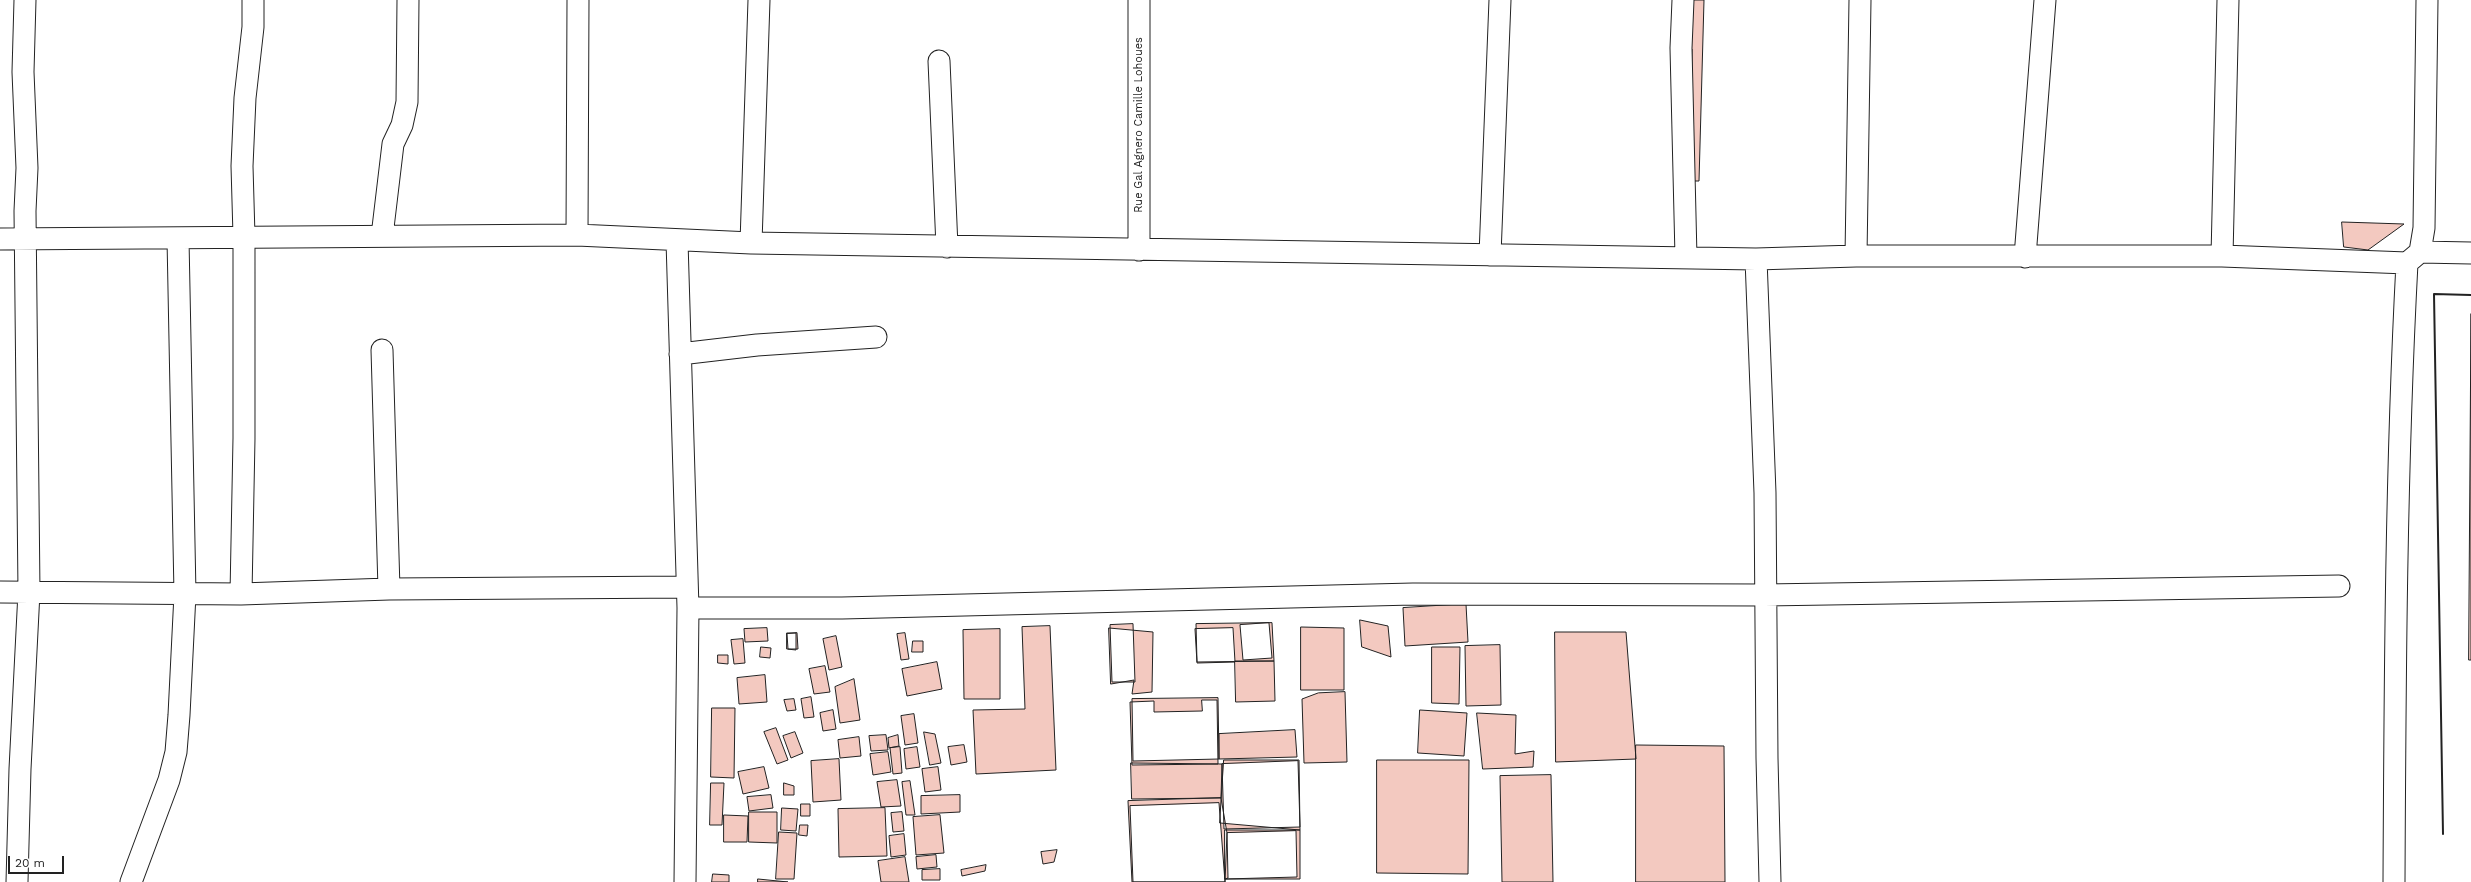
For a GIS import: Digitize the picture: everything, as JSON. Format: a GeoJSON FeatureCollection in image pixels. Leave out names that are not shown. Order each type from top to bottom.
{"type":"FeatureCollection","features":[{"type":"Feature","properties":{"kind":"street"},"geometry":{"type":"LineString","coordinates":[[17,882],[20,769],[30,592],[26,240],[27,168],[23,72],[25,0]]}},
{"type":"Feature","properties":{"kind":"street"},"geometry":{"type":"LineString","coordinates":[[241,594],[244,438],[244,236],[242,166],[245,98],[253,27],[253,0]]}},
{"type":"Feature","properties":{"kind":"street"},"geometry":{"type":"LineString","coordinates":[[382,236],[393,144],[402,125],[407,102],[408,0]]}},
{"type":"Feature","properties":{"kind":"street"},"geometry":{"type":"LineString","coordinates":[[578,0],[578,235]]}},
{"type":"Feature","properties":{"kind":"street"},"geometry":{"type":"LineString","coordinates":[[751,242],[759,0]]}},
{"type":"Feature","properties":{"kind":"street","name":"Rue Gal Agnero Camille Lohoues"},"geometry":{"type":"LineString","coordinates":[[1139,0],[1139,250]]}},
{"type":"Feature","properties":{"kind":"street"},"geometry":{"type":"LineString","coordinates":[[1490,255],[1500,0]]}},
{"type":"Feature","properties":{"kind":"street"},"geometry":{"type":"LineString","coordinates":[[1683,0],[1681,48],[1686,258]]}},
{"type":"Feature","properties":{"kind":"street"},"geometry":{"type":"LineString","coordinates":[[1856,256],[1860,0]]}},
{"type":"Feature","properties":{"kind":"street"},"geometry":{"type":"LineString","coordinates":[[2025,257],[2045,0]]}},
{"type":"Feature","properties":{"kind":"street"},"geometry":{"type":"LineString","coordinates":[[2222,256],[2228,0]]}},
{"type":"Feature","properties":{"kind":"street"},"geometry":{"type":"LineString","coordinates":[[2394,882],[2395,563],[2399,413],[2414,257],[2424,228],[2427,0]]}},
{"type":"Feature","properties":{"kind":"street"},"geometry":{"type":"LineString","coordinates":[[939,62],[947,246]]}},
{"type":"Feature","properties":{"kind":"street"},"geometry":{"type":"LineString","coordinates":[[0,239],[178,239],[244,236],[578,235],[677,241],[1139,250],[1756,259],[1856,256],[2414,257],[2471,253]]}},
{"type":"Feature","properties":{"kind":"street"},"geometry":{"type":"LineString","coordinates":[[132,882],[169,780],[176,752],[185,594],[178,239]]}},
{"type":"Feature","properties":{"kind":"street"},"geometry":{"type":"LineString","coordinates":[[677,241],[688,608],[685,882]]}},
{"type":"Feature","properties":{"kind":"street"},"geometry":{"type":"LineString","coordinates":[[1756,259],[1765,493],[1765,595],[1770,882]]}},
{"type":"Feature","properties":{"kind":"street"},"geometry":{"type":"LineString","coordinates":[[680,354],[757,345],[876,337]]}},
{"type":"Feature","properties":{"kind":"street"},"geometry":{"type":"LineString","coordinates":[[382,350],[389,589]]}},
{"type":"Feature","properties":{"kind":"street"},"geometry":{"type":"LineString","coordinates":[[688,608],[842,608],[1413,594],[1765,595],[2339,586]]}},
{"type":"Feature","properties":{"kind":"street"},"geometry":{"type":"LineString","coordinates":[[0,592],[241,594],[389,589],[687,587]]}},
{"type":"Feature","properties":{"kind":"building"},"geometry":{"type":"Polygon","coordinates":[[[1691,0],[1704,0],[1699,181],[1689,181],[1692,49],[1686,45],[1691,0]]]}},
{"type":"Feature","properties":{"kind":"building"},"geometry":{"type":"Polygon","coordinates":[[[2342,222],[2404,224],[2368,250],[2344,247],[2342,222]]]}},
{"type":"Feature","properties":{"kind":"building"},"geometry":{"type":"Polygon","coordinates":[[[2471,314],[2471,660],[2469,660],[2471,314]]]}},
{"type":"Feature","properties":{"kind":"building"},"geometry":{"type":"Polygon","coordinates":[[[1466,604],[1468,642],[1405,646],[1403,608],[1466,604]]]}},
{"type":"Feature","properties":{"kind":"building"},"geometry":{"type":"Polygon","coordinates":[[[1360,620],[1388,626],[1391,657],[1362,647],[1360,620]]]}},
{"type":"Feature","properties":{"kind":"building"},"geometry":{"type":"Polygon","coordinates":[[[1269,623],[1272,658],[1243,660],[1240,625],[1269,623]]]}},
{"type":"Feature","properties":{"kind":"building"},"geometry":{"type":"Polygon","coordinates":[[[1272,623],[1274,661],[1197,662],[1196,624],[1272,623]]]}},
{"type":"Feature","properties":{"kind":"building"},"geometry":{"type":"Polygon","coordinates":[[[1133,624],[1135,682],[1112,682],[1110,625],[1133,624]]]}},
{"type":"Feature","properties":{"kind":"building"},"geometry":{"type":"Polygon","coordinates":[[[1050,626],[1056,770],[976,774],[973,710],[1025,709],[1022,627],[1050,626]]]}},
{"type":"Feature","properties":{"kind":"building"},"geometry":{"type":"Polygon","coordinates":[[[1301,627],[1344,628],[1344,690],[1301,690],[1301,627]]]}},
{"type":"Feature","properties":{"kind":"building"},"geometry":{"type":"Polygon","coordinates":[[[767,628],[768,641],[745,642],[744,629],[767,628]]]}},
{"type":"Feature","properties":{"kind":"building"},"geometry":{"type":"Polygon","coordinates":[[[1109,628],[1153,632],[1152,692],[1132,694],[1134,680],[1111,684],[1109,628]]]}},
{"type":"Feature","properties":{"kind":"building"},"geometry":{"type":"Polygon","coordinates":[[[1233,628],[1235,662],[1197,663],[1195,629],[1233,628]]]}},
{"type":"Feature","properties":{"kind":"building"},"geometry":{"type":"Polygon","coordinates":[[[1000,629],[1000,699],[964,699],[963,630],[1000,629]]]}},
{"type":"Feature","properties":{"kind":"building"},"geometry":{"type":"Polygon","coordinates":[[[1555,632],[1626,632],[1636,759],[1556,762],[1555,632]]]}},
{"type":"Feature","properties":{"kind":"building"},"geometry":{"type":"Polygon","coordinates":[[[787,633],[796,633],[796,650],[787,649],[787,633]]]}},
{"type":"Feature","properties":{"kind":"building"},"geometry":{"type":"Polygon","coordinates":[[[797,633],[798,649],[788,649],[787,634],[797,633]]]}},
{"type":"Feature","properties":{"kind":"building"},"geometry":{"type":"Polygon","coordinates":[[[905,633],[909,659],[901,660],[897,634],[905,633]]]}},
{"type":"Feature","properties":{"kind":"building"},"geometry":{"type":"Polygon","coordinates":[[[836,636],[842,667],[829,670],[823,639],[836,636]]]}},
{"type":"Feature","properties":{"kind":"building"},"geometry":{"type":"Polygon","coordinates":[[[743,639],[745,663],[734,664],[731,640],[743,639]]]}},
{"type":"Feature","properties":{"kind":"building"},"geometry":{"type":"Polygon","coordinates":[[[913,641],[923,641],[923,652],[912,652],[913,641]]]}},
{"type":"Feature","properties":{"kind":"building"},"geometry":{"type":"Polygon","coordinates":[[[1500,645],[1501,705],[1466,706],[1465,646],[1500,645]]]}},
{"type":"Feature","properties":{"kind":"building"},"geometry":{"type":"Polygon","coordinates":[[[761,647],[771,648],[770,658],[760,657],[761,647]]]}},
{"type":"Feature","properties":{"kind":"building"},"geometry":{"type":"Polygon","coordinates":[[[1432,647],[1460,647],[1459,704],[1432,703],[1432,647]]]}},
{"type":"Feature","properties":{"kind":"building"},"geometry":{"type":"Polygon","coordinates":[[[718,655],[728,655],[728,664],[718,663],[718,655]]]}},
{"type":"Feature","properties":{"kind":"building"},"geometry":{"type":"Polygon","coordinates":[[[1235,661],[1274,661],[1275,701],[1236,702],[1235,661]]]}},
{"type":"Feature","properties":{"kind":"building"},"geometry":{"type":"Polygon","coordinates":[[[937,662],[942,689],[907,696],[902,669],[937,662]]]}},
{"type":"Feature","properties":{"kind":"building"},"geometry":{"type":"Polygon","coordinates":[[[825,666],[830,692],[814,694],[809,669],[825,666]]]}},
{"type":"Feature","properties":{"kind":"building"},"geometry":{"type":"Polygon","coordinates":[[[765,675],[767,702],[739,704],[737,678],[765,675]]]}},
{"type":"Feature","properties":{"kind":"building"},"geometry":{"type":"Polygon","coordinates":[[[854,679],[860,720],[840,723],[835,687],[854,679]]]}},
{"type":"Feature","properties":{"kind":"building"},"geometry":{"type":"Polygon","coordinates":[[[1345,692],[1347,762],[1304,763],[1302,699],[1318,693],[1345,692]]]}},
{"type":"Feature","properties":{"kind":"building"},"geometry":{"type":"Polygon","coordinates":[[[811,697],[814,717],[804,718],[801,699],[811,697]]]}},
{"type":"Feature","properties":{"kind":"building"},"geometry":{"type":"Polygon","coordinates":[[[1218,698],[1219,759],[1133,761],[1132,699],[1218,698]]]}},
{"type":"Feature","properties":{"kind":"building"},"geometry":{"type":"Polygon","coordinates":[[[794,699],[796,710],[787,711],[784,700],[794,699]]]}},
{"type":"Feature","properties":{"kind":"building"},"geometry":{"type":"Polygon","coordinates":[[[1202,700],[1217,700],[1218,764],[1132,765],[1130,702],[1154,701],[1154,712],[1202,711],[1202,700]]]}},
{"type":"Feature","properties":{"kind":"building"},"geometry":{"type":"Polygon","coordinates":[[[712,708],[735,708],[734,778],[711,777],[712,708]]]}},
{"type":"Feature","properties":{"kind":"building"},"geometry":{"type":"Polygon","coordinates":[[[833,710],[836,729],[823,731],[820,713],[833,710]]]}},
{"type":"Feature","properties":{"kind":"building"},"geometry":{"type":"Polygon","coordinates":[[[1420,710],[1467,713],[1464,756],[1418,753],[1420,710]]]}},
{"type":"Feature","properties":{"kind":"building"},"geometry":{"type":"Polygon","coordinates":[[[1477,713],[1516,715],[1515,754],[1534,751],[1533,767],[1483,769],[1477,713]]]}},
{"type":"Feature","properties":{"kind":"building"},"geometry":{"type":"Polygon","coordinates":[[[914,714],[918,743],[905,745],[901,716],[914,714]]]}},
{"type":"Feature","properties":{"kind":"building"},"geometry":{"type":"Polygon","coordinates":[[[776,728],[788,760],[777,764],[764,732],[776,728]]]}},
{"type":"Feature","properties":{"kind":"building"},"geometry":{"type":"Polygon","coordinates":[[[1295,730],[1297,757],[1219,759],[1219,734],[1295,730]]]}},
{"type":"Feature","properties":{"kind":"building"},"geometry":{"type":"Polygon","coordinates":[[[795,732],[803,753],[791,758],[783,736],[795,732]]]}},
{"type":"Feature","properties":{"kind":"building"},"geometry":{"type":"Polygon","coordinates":[[[924,732],[935,734],[941,763],[930,765],[924,732]]]}},
{"type":"Feature","properties":{"kind":"building"},"geometry":{"type":"Polygon","coordinates":[[[886,735],[888,750],[871,751],[869,736],[886,735]]]}},
{"type":"Feature","properties":{"kind":"building"},"geometry":{"type":"Polygon","coordinates":[[[898,735],[899,746],[889,748],[888,738],[898,735]]]}},
{"type":"Feature","properties":{"kind":"building"},"geometry":{"type":"Polygon","coordinates":[[[859,737],[861,756],[840,758],[838,740],[859,737]]]}},
{"type":"Feature","properties":{"kind":"building"},"geometry":{"type":"Polygon","coordinates":[[[964,745],[967,762],[951,765],[948,747],[964,745]]]}},
{"type":"Feature","properties":{"kind":"building"},"geometry":{"type":"Polygon","coordinates":[[[1636,745],[1724,746],[1725,882],[1636,882],[1636,745]]]}},
{"type":"Feature","properties":{"kind":"building"},"geometry":{"type":"Polygon","coordinates":[[[900,747],[902,773],[893,774],[890,748],[900,747]]]}},
{"type":"Feature","properties":{"kind":"building"},"geometry":{"type":"Polygon","coordinates":[[[917,747],[920,767],[906,769],[904,749],[917,747]]]}},
{"type":"Feature","properties":{"kind":"building"},"geometry":{"type":"Polygon","coordinates":[[[888,752],[891,772],[873,775],[870,754],[888,752]]]}},
{"type":"Feature","properties":{"kind":"building"},"geometry":{"type":"Polygon","coordinates":[[[839,759],[841,800],[813,802],[811,761],[839,759]]]}},
{"type":"Feature","properties":{"kind":"building"},"geometry":{"type":"Polygon","coordinates":[[[1224,760],[1299,760],[1300,830],[1220,823],[1224,760]]]}},
{"type":"Feature","properties":{"kind":"building"},"geometry":{"type":"Polygon","coordinates":[[[1377,760],[1469,760],[1468,874],[1377,873],[1377,760]]]}},
{"type":"Feature","properties":{"kind":"building"},"geometry":{"type":"Polygon","coordinates":[[[1298,761],[1300,827],[1224,829],[1222,764],[1298,761]]]}},
{"type":"Feature","properties":{"kind":"building"},"geometry":{"type":"Polygon","coordinates":[[[1131,763],[1222,764],[1221,798],[1132,799],[1131,763]]]}},
{"type":"Feature","properties":{"kind":"building"},"geometry":{"type":"Polygon","coordinates":[[[764,767],[769,788],[743,794],[738,772],[764,767]]]}},
{"type":"Feature","properties":{"kind":"building"},"geometry":{"type":"Polygon","coordinates":[[[938,767],[941,790],[925,792],[922,769],[938,767]]]}},
{"type":"Feature","properties":{"kind":"building"},"geometry":{"type":"Polygon","coordinates":[[[1551,775],[1553,882],[1502,882],[1500,776],[1551,775]]]}},
{"type":"Feature","properties":{"kind":"building"},"geometry":{"type":"Polygon","coordinates":[[[897,780],[901,806],[881,807],[877,782],[897,780]]]}},
{"type":"Feature","properties":{"kind":"building"},"geometry":{"type":"Polygon","coordinates":[[[910,781],[915,815],[906,815],[902,782],[910,781]]]}},
{"type":"Feature","properties":{"kind":"building"},"geometry":{"type":"Polygon","coordinates":[[[711,783],[724,783],[722,825],[710,825],[711,783]]]}},
{"type":"Feature","properties":{"kind":"building"},"geometry":{"type":"Polygon","coordinates":[[[784,783],[794,786],[794,795],[784,795],[784,783]]]}},
{"type":"Feature","properties":{"kind":"building"},"geometry":{"type":"Polygon","coordinates":[[[771,795],[773,808],[749,811],[747,797],[771,795]]]}},
{"type":"Feature","properties":{"kind":"building"},"geometry":{"type":"Polygon","coordinates":[[[960,795],[960,812],[921,814],[921,796],[960,795]]]}},
{"type":"Feature","properties":{"kind":"building"},"geometry":{"type":"Polygon","coordinates":[[[1221,798],[1227,833],[1225,882],[1132,882],[1128,801],[1221,798]]]}},
{"type":"Feature","properties":{"kind":"building"},"geometry":{"type":"Polygon","coordinates":[[[1219,803],[1225,882],[1133,882],[1130,806],[1219,803]]]}},
{"type":"Feature","properties":{"kind":"building"},"geometry":{"type":"Polygon","coordinates":[[[801,804],[810,804],[810,816],[801,816],[801,804]]]}},
{"type":"Feature","properties":{"kind":"building"},"geometry":{"type":"Polygon","coordinates":[[[782,808],[798,809],[796,831],[781,830],[782,808]]]}},
{"type":"Feature","properties":{"kind":"building"},"geometry":{"type":"Polygon","coordinates":[[[885,808],[887,856],[839,857],[838,809],[885,808]]]}},
{"type":"Feature","properties":{"kind":"building"},"geometry":{"type":"Polygon","coordinates":[[[749,812],[777,812],[777,843],[749,842],[749,812]]]}},
{"type":"Feature","properties":{"kind":"building"},"geometry":{"type":"Polygon","coordinates":[[[902,812],[904,831],[893,832],[891,813],[902,812]]]}},
{"type":"Feature","properties":{"kind":"building"},"geometry":{"type":"Polygon","coordinates":[[[724,815],[748,816],[747,842],[724,842],[724,815]]]}},
{"type":"Feature","properties":{"kind":"building"},"geometry":{"type":"Polygon","coordinates":[[[940,815],[944,853],[916,855],[913,817],[940,815]]]}},
{"type":"Feature","properties":{"kind":"building"},"geometry":{"type":"Polygon","coordinates":[[[800,825],[808,825],[807,836],[799,835],[800,825]]]}},
{"type":"Feature","properties":{"kind":"building"},"geometry":{"type":"Polygon","coordinates":[[[1225,830],[1300,830],[1300,879],[1225,879],[1225,830]]]}},
{"type":"Feature","properties":{"kind":"building"},"geometry":{"type":"Polygon","coordinates":[[[1296,831],[1297,877],[1225,879],[1228,878],[1227,833],[1296,831]]]}},
{"type":"Feature","properties":{"kind":"building"},"geometry":{"type":"Polygon","coordinates":[[[779,832],[797,833],[794,879],[776,879],[779,832]]]}},
{"type":"Feature","properties":{"kind":"building"},"geometry":{"type":"Polygon","coordinates":[[[904,834],[906,855],[891,857],[889,836],[904,834]]]}},
{"type":"Feature","properties":{"kind":"building"},"geometry":{"type":"Polygon","coordinates":[[[1057,850],[1054,862],[1043,864],[1041,852],[1057,850]]]}},
{"type":"Feature","properties":{"kind":"building"},"geometry":{"type":"Polygon","coordinates":[[[936,855],[937,867],[917,869],[916,857],[936,855]]]}},
{"type":"Feature","properties":{"kind":"building"},"geometry":{"type":"Polygon","coordinates":[[[905,857],[909,882],[881,882],[878,861],[905,857]]]}},
{"type":"Feature","properties":{"kind":"building"},"geometry":{"type":"Polygon","coordinates":[[[986,865],[985,871],[962,876],[961,870],[986,865]]]}},
{"type":"Feature","properties":{"kind":"building"},"geometry":{"type":"Polygon","coordinates":[[[940,869],[940,880],[922,880],[922,870],[940,869]]]}},
{"type":"Feature","properties":{"kind":"building"},"geometry":{"type":"Polygon","coordinates":[[[713,874],[729,875],[729,882],[712,882],[713,874]]]}},
{"type":"Feature","properties":{"kind":"building"},"geometry":{"type":"Polygon","coordinates":[[[758,879],[788,882],[758,882],[758,879]]]}},
{"type":"Feature","properties":{"kind":"wall"},"geometry":{"type":"LineString","coordinates":[[2443,834],[2434,294],[2471,295]]}}]}
